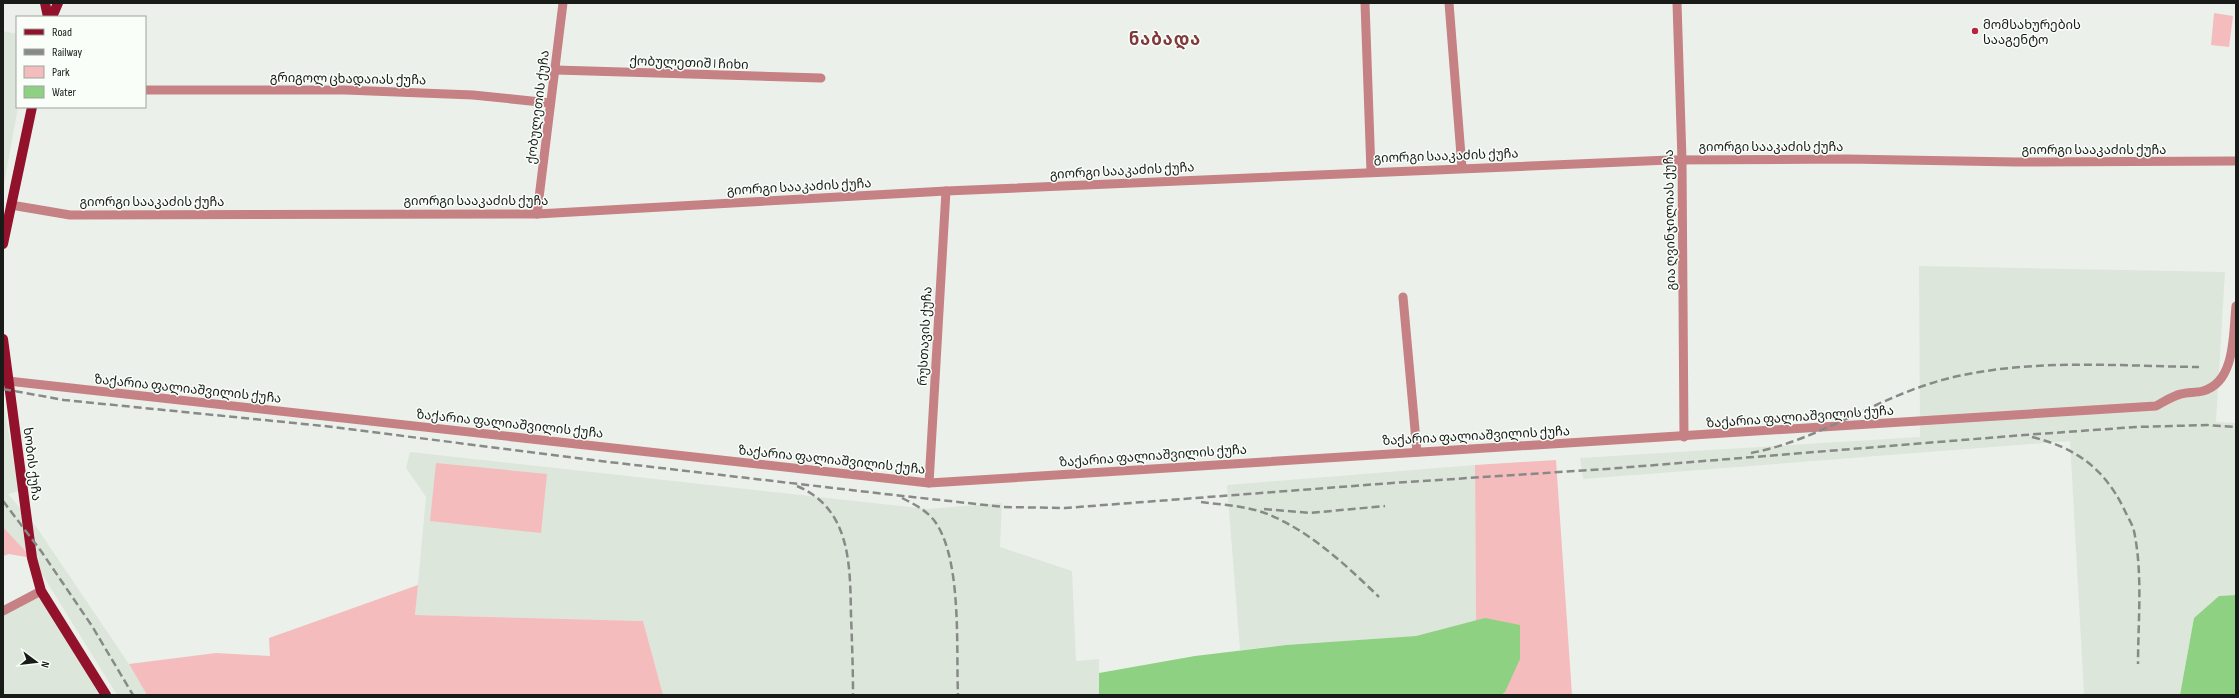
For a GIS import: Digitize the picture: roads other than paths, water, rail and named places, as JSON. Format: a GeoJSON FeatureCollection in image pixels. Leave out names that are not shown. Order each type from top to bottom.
{"type":"FeatureCollection","features":[{"type":"Feature","properties":{"kind":"main road"},"geometry":{"type":"LineString","coordinates":[[45,3],[48,16]]}},
{"type":"Feature","properties":{"kind":"main road"},"geometry":{"type":"LineString","coordinates":[[52,16],[58,3]]}},
{"type":"Feature","properties":{"kind":"main road"},"geometry":{"type":"LineString","coordinates":[[3,244],[32,108]]}},
{"type":"Feature","properties":{"kind":"main road","name":"ხობის ქუჩა"},"geometry":{"type":"LineString","coordinates":[[3,339],[32,558],[41,591],[106,695]]}},
{"type":"Feature","properties":{"kind":"street","name":"ქობულეთის ქუჩა"},"geometry":{"type":"LineString","coordinates":[[537,214],[550,103],[556,70],[563,3]]}},
{"type":"Feature","properties":{"kind":"street"},"geometry":{"type":"LineString","coordinates":[[1365,3],[1371,172]]}},
{"type":"Feature","properties":{"kind":"street"},"geometry":{"type":"LineString","coordinates":[[1449,3],[1462,168]]}},
{"type":"Feature","properties":{"kind":"street","name":"გია ღვინჯილიას ქუჩა"},"geometry":{"type":"LineString","coordinates":[[1677,3],[1682,160],[1684,437]]}},
{"type":"Feature","properties":{"kind":"street","name":"ქობულეთიშ I ჩიხი"},"geometry":{"type":"LineString","coordinates":[[556,70],[821,78]]}},
{"type":"Feature","properties":{"kind":"street","name":"გრიგოლ ცხადაიას ქუჩა"},"geometry":{"type":"LineString","coordinates":[[146,90],[345,90],[473,95],[550,103]]}},
{"type":"Feature","properties":{"kind":"street","name":"გიორგი სააკაძის ქუჩა"},"geometry":{"type":"LineString","coordinates":[[11,205],[70,215],[537,214],[946,191],[1462,168],[1682,160],[1847,159],[2016,162],[2236,161]]}},
{"type":"Feature","properties":{"kind":"street","name":"რუსთავის ქუჩა"},"geometry":{"type":"LineString","coordinates":[[929,483],[946,191]]}},
{"type":"Feature","properties":{"kind":"street"},"geometry":{"type":"LineString","coordinates":[[1403,297],[1416,452]]}},
{"type":"Feature","properties":{"kind":"street","name":"ზაქარია ფალიაშვილის ქუჩა"},"geometry":{"type":"LineString","coordinates":[[8,382],[929,483],[1416,452],[1684,437],[2156,406],[2181,394],[2203,391],[2213,386],[2221,378],[2231,353],[2236,306]]}},
{"type":"Feature","properties":{"kind":"street"},"geometry":{"type":"LineString","coordinates":[[3,611],[41,591]]}},
{"type":"Feature","properties":{"kind":"water"},"geometry":{"type":"Polygon","coordinates":[[[2236,595],[2236,695],[2180,695],[2194,618],[2219,596],[2236,595]]]}},
{"type":"Feature","properties":{"kind":"water"},"geometry":{"type":"Polygon","coordinates":[[[1485,618],[1520,625],[1520,659],[1505,692],[1501,695],[1099,695],[1099,673],[1195,656],[1286,645],[1416,636],[1485,618]]]}},
{"type":"Feature","properties":{"kind":"railway"},"geometry":{"type":"LineString","coordinates":[[1751,453],[1776,447],[1801,438],[1921,387],[1946,379],[1977,372],[2008,368],[2072,365],[2199,367]]}},
{"type":"Feature","properties":{"kind":"railway"},"geometry":{"type":"LineString","coordinates":[[3,389],[64,400],[324,426],[609,462],[1004,507],[1065,508],[1392,483],[1606,469],[2136,427],[2207,425],[2236,427]]}},
{"type":"Feature","properties":{"kind":"railway"},"geometry":{"type":"LineString","coordinates":[[2032,437],[2062,447],[2075,454],[2098,471],[2116,495],[2131,522],[2137,547],[2139,581],[2138,664]]}},
{"type":"Feature","properties":{"kind":"railway"},"geometry":{"type":"LineString","coordinates":[[797,486],[815,496],[828,509],[838,524],[844,540],[850,577],[853,695]]}},
{"type":"Feature","properties":{"kind":"railway"},"geometry":{"type":"LineString","coordinates":[[902,498],[920,508],[933,519],[944,540],[950,560],[956,606],[958,695]]}},
{"type":"Feature","properties":{"kind":"railway"},"geometry":{"type":"LineString","coordinates":[[3,501],[41,551],[92,626],[133,695]]}},
{"type":"Feature","properties":{"kind":"railway"},"geometry":{"type":"LineString","coordinates":[[1201,502],[1236,506],[1254,510],[1285,522],[1328,551],[1379,597]]}},
{"type":"Feature","properties":{"kind":"railway"},"geometry":{"type":"LineString","coordinates":[[1264,509],[1310,513],[1385,506]]}},
{"type":"Feature","properties":{"kind":"place","name":"მომსახურების სააგენტო"},"geometry":{"type":"Point","coordinates":[1975,31]}},
{"type":"Feature","properties":{"kind":"district","name":"ნაბადა"},"geometry":{"type":"Point","coordinates":[1165,39]}}]}
